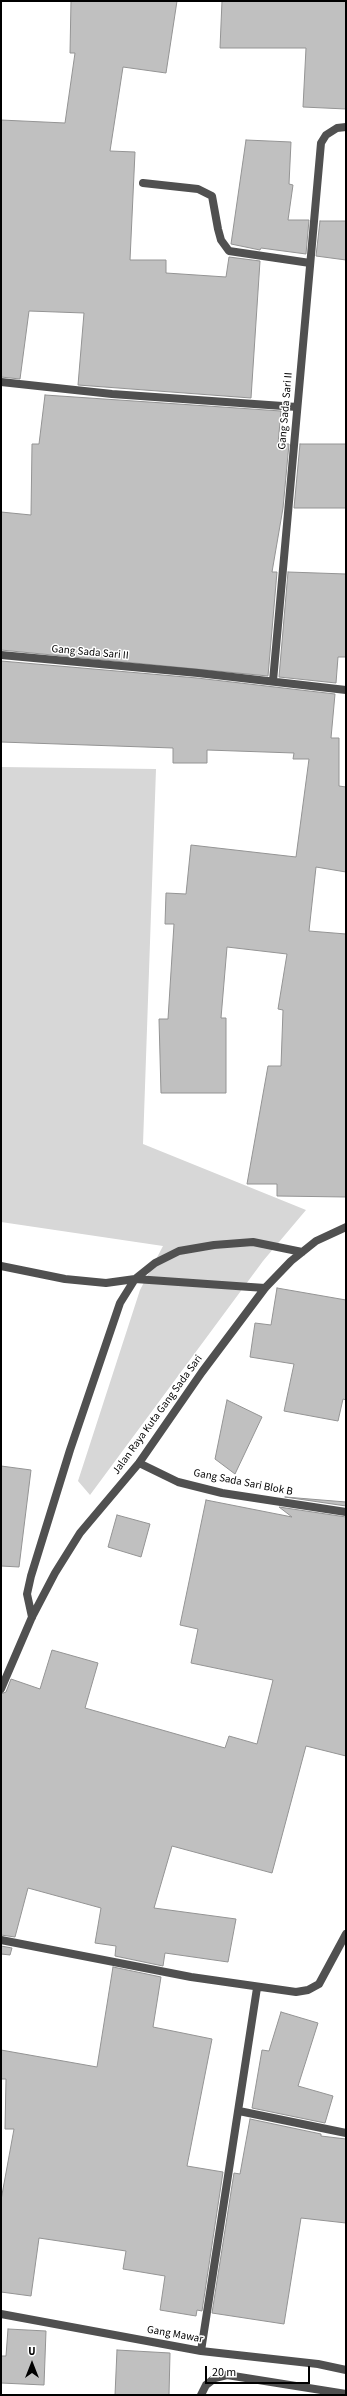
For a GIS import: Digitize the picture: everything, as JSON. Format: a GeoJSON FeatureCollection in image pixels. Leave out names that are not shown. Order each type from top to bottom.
{"type":"FeatureCollection","features":[{"type":"Feature","properties":{"kind":"street","name":"Gang Sada Sari II"},"geometry":{"type":"LineString","coordinates":[[273,681],[320,143],[326,135],[337,128],[346,127]]}},
{"type":"Feature","properties":{"kind":"street"},"geometry":{"type":"LineString","coordinates":[[143,183],[198,189],[212,196],[220,235],[229,251],[310,263]]}},
{"type":"Feature","properties":{"kind":"street"},"geometry":{"type":"LineString","coordinates":[[1,382],[112,394],[298,407]]}},
{"type":"Feature","properties":{"kind":"street","name":"Gang Sada Sari II"},"geometry":{"type":"LineString","coordinates":[[1,655],[273,681],[346,690]]}},
{"type":"Feature","properties":{"kind":"street","name":"Jalan Raya Kuta Gang Sada Sari"},"geometry":{"type":"LineString","coordinates":[[1,1689],[32,1617],[55,1573],[80,1533],[139,1463],[202,1372],[265,1288],[302,1252],[316,1241],[346,1226]]}},
{"type":"Feature","properties":{"kind":"street"},"geometry":{"type":"LineString","coordinates":[[32,1617],[27,1594],[31,1576],[70,1450],[120,1303],[135,1279],[155,1263],[179,1252],[214,1244],[253,1242],[302,1252]]}},
{"type":"Feature","properties":{"kind":"street"},"geometry":{"type":"LineString","coordinates":[[1,1266],[65,1279],[92,1282],[106,1283],[135,1279],[265,1288]]}},
{"type":"Feature","properties":{"kind":"street","name":"Gang Sada Sari Blok B"},"geometry":{"type":"LineString","coordinates":[[139,1463],[178,1482],[222,1493],[346,1512]]}},
{"type":"Feature","properties":{"kind":"street"},"geometry":{"type":"LineString","coordinates":[[1,1940],[120,1965],[257,1988],[296,1992],[308,1990],[319,1984],[346,1934]]}},
{"type":"Feature","properties":{"kind":"street"},"geometry":{"type":"LineString","coordinates":[[201,2351],[257,1988]]}},
{"type":"Feature","properties":{"kind":"street"},"geometry":{"type":"LineString","coordinates":[[239,2111],[346,2133]]}},
{"type":"Feature","properties":{"kind":"street","name":"Gang Mawar"},"geometry":{"type":"LineString","coordinates":[[1,2314],[201,2351],[318,2364],[346,2370]]}},
{"type":"Feature","properties":{"kind":"street"},"geometry":{"type":"LineString","coordinates":[[201,2395],[206,2385],[215,2378],[227,2375],[346,2394]]}},
{"type":"Feature","properties":{"kind":"shaded area"},"geometry":{"type":"Polygon","coordinates":[[[1,767],[156,769],[143,1144],[306,1210],[263,1261],[90,1495],[78,1481],[140,1290],[163,1246],[1,1222],[1,767]]]}},
{"type":"Feature","properties":{"kind":"building"},"geometry":{"type":"Polygon","coordinates":[[[71,1],[177,1],[166,73],[123,67],[110,151],[135,152],[130,260],[166,260],[166,273],[226,277],[229,257],[260,261],[251,398],[78,385],[84,313],[29,311],[20,379],[1,377],[1,120],[65,123],[75,53],[70,53],[71,1]]]}},
{"type":"Feature","properties":{"kind":"building"},"geometry":{"type":"Polygon","coordinates":[[[222,1],[346,1],[346,109],[303,107],[306,48],[220,48],[222,1]]]}},
{"type":"Feature","properties":{"kind":"building"},"geometry":{"type":"Polygon","coordinates":[[[246,140],[291,142],[289,184],[293,185],[288,220],[309,220],[306,254],[261,248],[260,250],[231,244],[246,140]]]}},
{"type":"Feature","properties":{"kind":"building"},"geometry":{"type":"Polygon","coordinates":[[[320,221],[346,221],[346,260],[316,256],[320,221]]]}},
{"type":"Feature","properties":{"kind":"building"},"geometry":{"type":"Polygon","coordinates":[[[45,395],[281,411],[278,444],[289,444],[283,508],[272,572],[277,572],[268,676],[1,650],[1,512],[31,515],[32,444],[39,444],[45,395]]]}},
{"type":"Feature","properties":{"kind":"building"},"geometry":{"type":"Polygon","coordinates":[[[300,444],[346,444],[346,508],[294,508],[300,444]]]}},
{"type":"Feature","properties":{"kind":"building"},"geometry":{"type":"Polygon","coordinates":[[[288,572],[346,574],[346,657],[338,657],[336,683],[279,677],[288,572]]]}},
{"type":"Feature","properties":{"kind":"building"},"geometry":{"type":"Polygon","coordinates":[[[1,661],[197,678],[335,694],[331,738],[339,738],[339,786],[346,787],[346,872],[316,867],[309,931],[346,934],[346,1197],[277,1196],[277,1184],[247,1184],[268,1066],[281,1066],[283,1010],[278,1009],[287,954],[227,947],[221,1018],[226,1018],[226,1093],[161,1093],[159,1019],[168,1019],[174,924],[165,924],[166,893],[186,894],[191,845],[296,857],[309,759],[293,759],[294,753],[207,750],[207,763],[173,763],[173,748],[1,742],[1,661]]]}},
{"type":"Feature","properties":{"kind":"building"},"geometry":{"type":"Polygon","coordinates":[[[277,1288],[346,1300],[346,1400],[343,1399],[338,1421],[284,1411],[294,1364],[250,1357],[255,1323],[271,1325],[277,1288]]]}},
{"type":"Feature","properties":{"kind":"building"},"geometry":{"type":"Polygon","coordinates":[[[227,1400],[262,1417],[235,1474],[215,1459],[227,1400]]]}},
{"type":"Feature","properties":{"kind":"building"},"geometry":{"type":"Polygon","coordinates":[[[1,1466],[31,1470],[19,1567],[1,1566],[1,1466]]]}},
{"type":"Feature","properties":{"kind":"building"},"geometry":{"type":"Polygon","coordinates":[[[285,1497],[346,1502],[346,1506],[285,1497]]]}},
{"type":"Feature","properties":{"kind":"building"},"geometry":{"type":"Polygon","coordinates":[[[206,1500],[292,1517],[279,1507],[346,1517],[346,1756],[306,1746],[272,1873],[172,1846],[154,1908],[236,1919],[228,1962],[165,1953],[163,1966],[115,1956],[116,1946],[95,1943],[101,1908],[28,1888],[15,1937],[1,1935],[1,1694],[6,1692],[11,1679],[40,1689],[52,1650],[98,1663],[85,1708],[225,1748],[229,1736],[257,1744],[273,1680],[191,1663],[198,1629],[180,1625],[206,1500]]]}},
{"type":"Feature","properties":{"kind":"building"},"geometry":{"type":"Polygon","coordinates":[[[117,1515],[150,1524],[141,1557],[108,1547],[117,1515]]]}},
{"type":"Feature","properties":{"kind":"building"},"geometry":{"type":"Polygon","coordinates":[[[1,1946],[12,1948],[10,1955],[1,1954],[1,1946]]]}},
{"type":"Feature","properties":{"kind":"building"},"geometry":{"type":"Polygon","coordinates":[[[113,1967],[161,1977],[153,2027],[212,2039],[187,2166],[223,2172],[202,2311],[197,2310],[196,2316],[160,2310],[165,2276],[123,2269],[126,2251],[39,2238],[31,2296],[1,2292],[1,2200],[14,2129],[5,2129],[6,2079],[1,2079],[1,2050],[97,2067],[113,1967]]]}},
{"type":"Feature","properties":{"kind":"building"},"geometry":{"type":"Polygon","coordinates":[[[281,2012],[318,2023],[298,2086],[333,2096],[325,2123],[252,2108],[262,2050],[269,2051],[281,2012]]]}},
{"type":"Feature","properties":{"kind":"building"},"geometry":{"type":"Polygon","coordinates":[[[250,2119],[321,2134],[321,2136],[346,2139],[346,2223],[301,2218],[284,2324],[212,2313],[234,2173],[240,2174],[250,2119]]]}},
{"type":"Feature","properties":{"kind":"building"},"geometry":{"type":"Polygon","coordinates":[[[8,2329],[46,2331],[44,2385],[1,2383],[1,2356],[6,2356],[8,2329]]]}},
{"type":"Feature","properties":{"kind":"building"},"geometry":{"type":"Polygon","coordinates":[[[117,2350],[170,2353],[169,2395],[115,2395],[117,2350]]]}}]}
